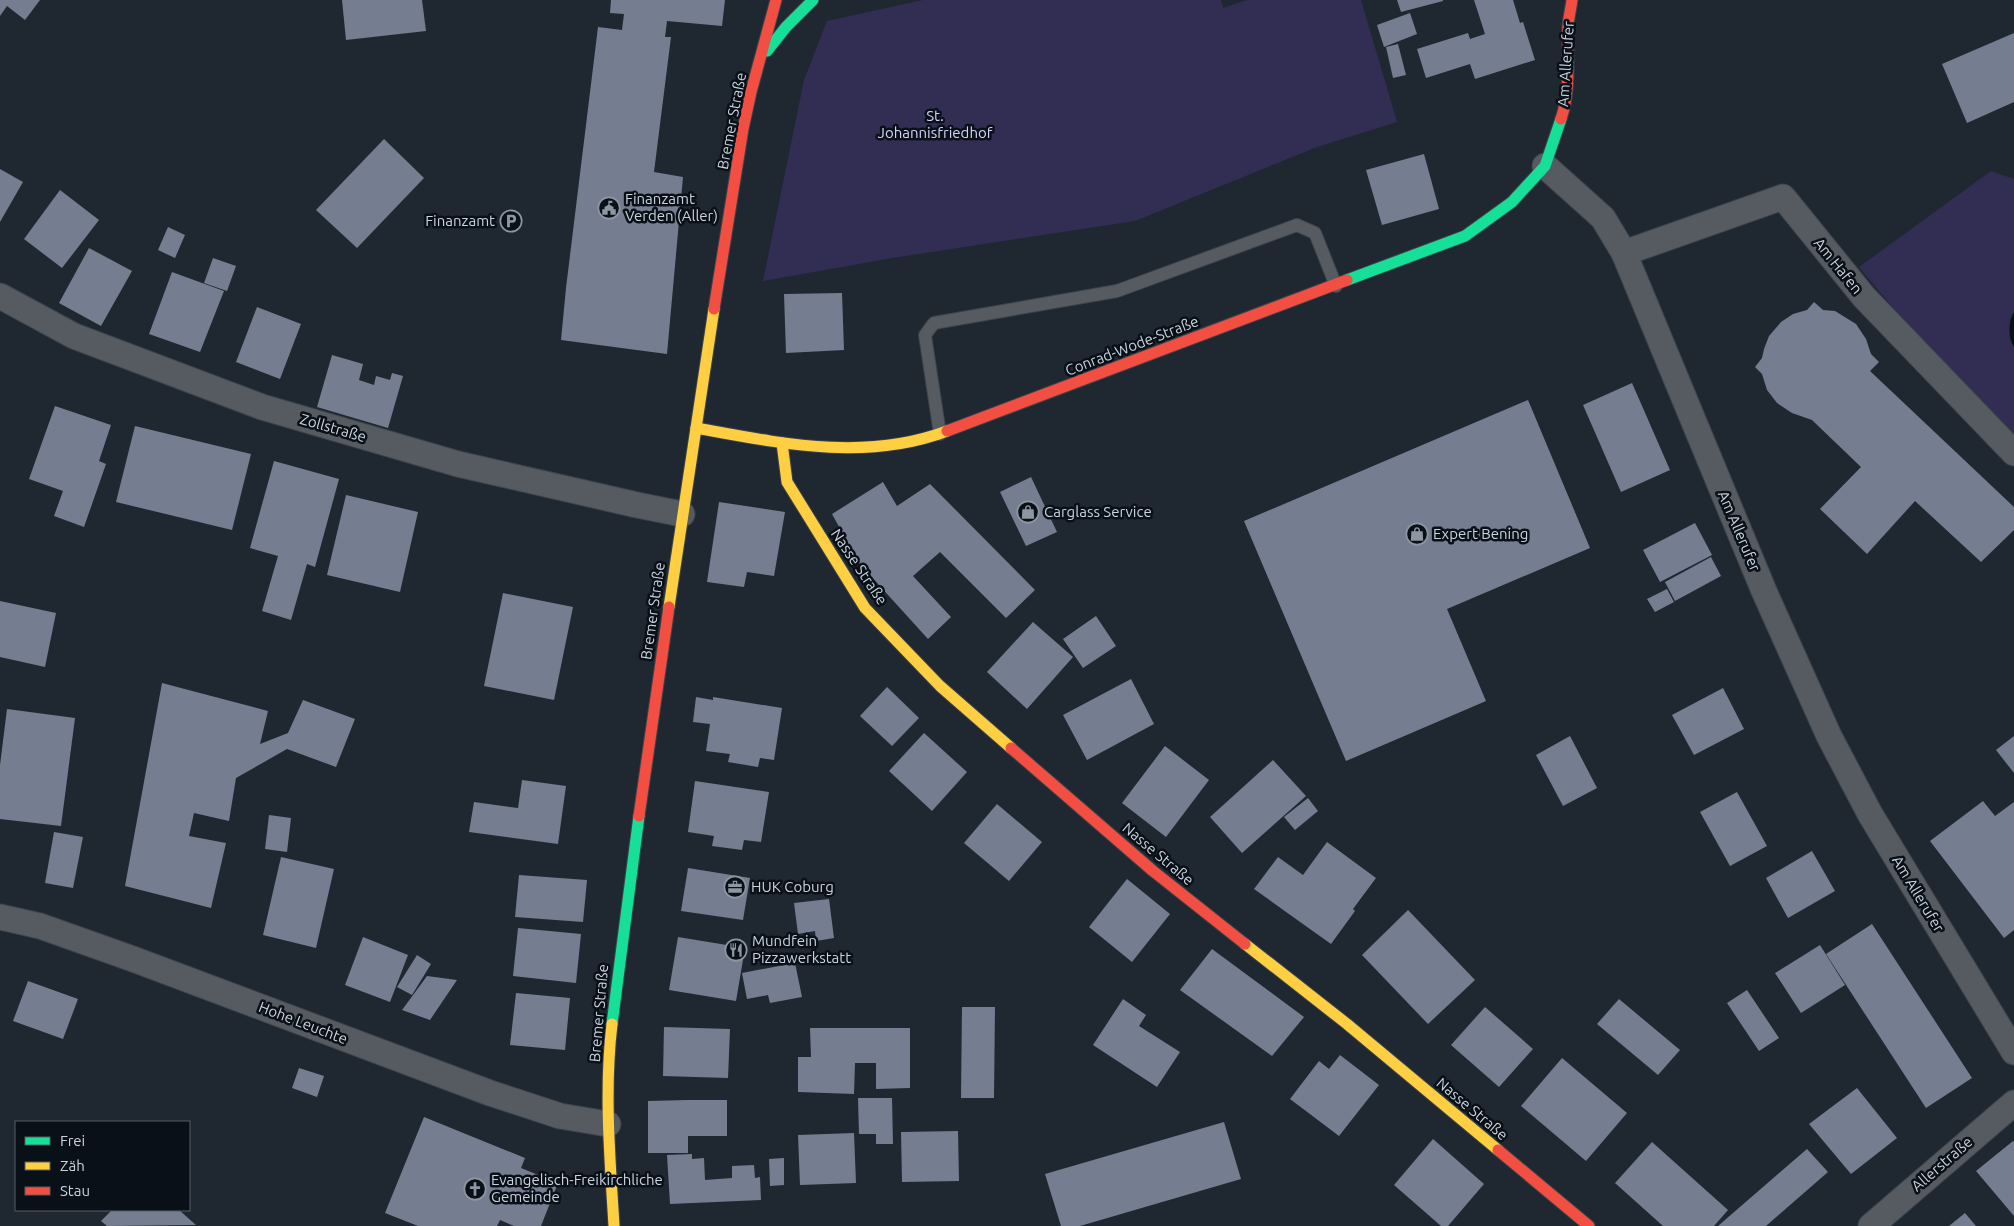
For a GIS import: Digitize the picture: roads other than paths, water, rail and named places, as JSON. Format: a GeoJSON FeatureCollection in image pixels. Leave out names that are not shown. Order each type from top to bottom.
{"type":"FeatureCollection","features":[{"type":"Feature","properties":{"kind":"street"},"geometry":{"type":"LineString","coordinates":[[760,60],[786,27],[813,0]]}},
{"type":"Feature","properties":{"kind":"street","name":"Am Allerufer"},"geometry":{"type":"LineString","coordinates":[[1572,0],[1568,26],[1568,66],[1564,111],[1545,166],[1603,218],[1624,253],[1764,590],[1829,736],[1870,814],[2014,1052]]}},
{"type":"Feature","properties":{"kind":"street","name":"Bremer Straße"},"geometry":{"type":"LineString","coordinates":[[614,1226],[608,1124],[609,1048],[618,967],[682,514],[743,130],[751,92],[777,2]]}},
{"type":"Feature","properties":{"kind":"street","name":"Conrad-Wode-Straße"},"geometry":{"type":"LineString","coordinates":[[696,428],[817,448],[861,448],[910,441],[940,434],[1336,286],[1464,236],[1512,202],[1545,166]]}},
{"type":"Feature","properties":{"kind":"street","name":"Am Hafen"},"geometry":{"type":"LineString","coordinates":[[1624,253],[1783,197],[1864,297],[2014,453]]}},
{"type":"Feature","properties":{"kind":"street","name":"Zollstraße"},"geometry":{"type":"LineString","coordinates":[[0,296],[74,336],[262,407],[458,464],[637,506],[682,514]]}},
{"type":"Feature","properties":{"kind":"street","name":"Nasse Straße"},"geometry":{"type":"LineString","coordinates":[[782,443],[787,482],[865,608],[940,686],[1153,870],[1347,1024],[1589,1226]]}},
{"type":"Feature","properties":{"kind":"street","name":"Hohe Leuchte"},"geometry":{"type":"LineString","coordinates":[[0,917],[40,926],[133,959],[380,1052],[560,1116],[608,1124]]}},
{"type":"Feature","properties":{"kind":"street","name":"Allerstraße"},"geometry":{"type":"LineString","coordinates":[[1871,1226],[2014,1103]]}},
{"type":"Feature","properties":{"kind":"lane"},"geometry":{"type":"LineString","coordinates":[[940,434],[925,334],[934,323],[1117,291],[1297,225],[1315,233],[1336,286]]}},
{"type":"Feature","properties":{"kind":"place","name":"Finanzamt Verden (Aller)"},"geometry":{"type":"Point","coordinates":[609,208]}},
{"type":"Feature","properties":{"kind":"place","name":"Finanzamt"},"geometry":{"type":"Point","coordinates":[511,221]}},
{"type":"Feature","properties":{"kind":"place","name":"Carglass Service"},"geometry":{"type":"Point","coordinates":[1028,512]}},
{"type":"Feature","properties":{"kind":"place","name":"Expert Bening"},"geometry":{"type":"Point","coordinates":[1417,534]}},
{"type":"Feature","properties":{"kind":"place","name":"HUK Coburg"},"geometry":{"type":"Point","coordinates":[735,887]}},
{"type":"Feature","properties":{"kind":"place","name":"Mundfein Pizzawerkstatt"},"geometry":{"type":"Point","coordinates":[736,950]}},
{"type":"Feature","properties":{"kind":"place","name":"Evangelisch-Freikirchliche Gemeinde"},"geometry":{"type":"Point","coordinates":[475,1189]}},
{"type":"Feature","properties":{"kind":"park label","name":"St. Johannisfriedhof"},"geometry":{"type":"Point","coordinates":[935,124]}}]}
